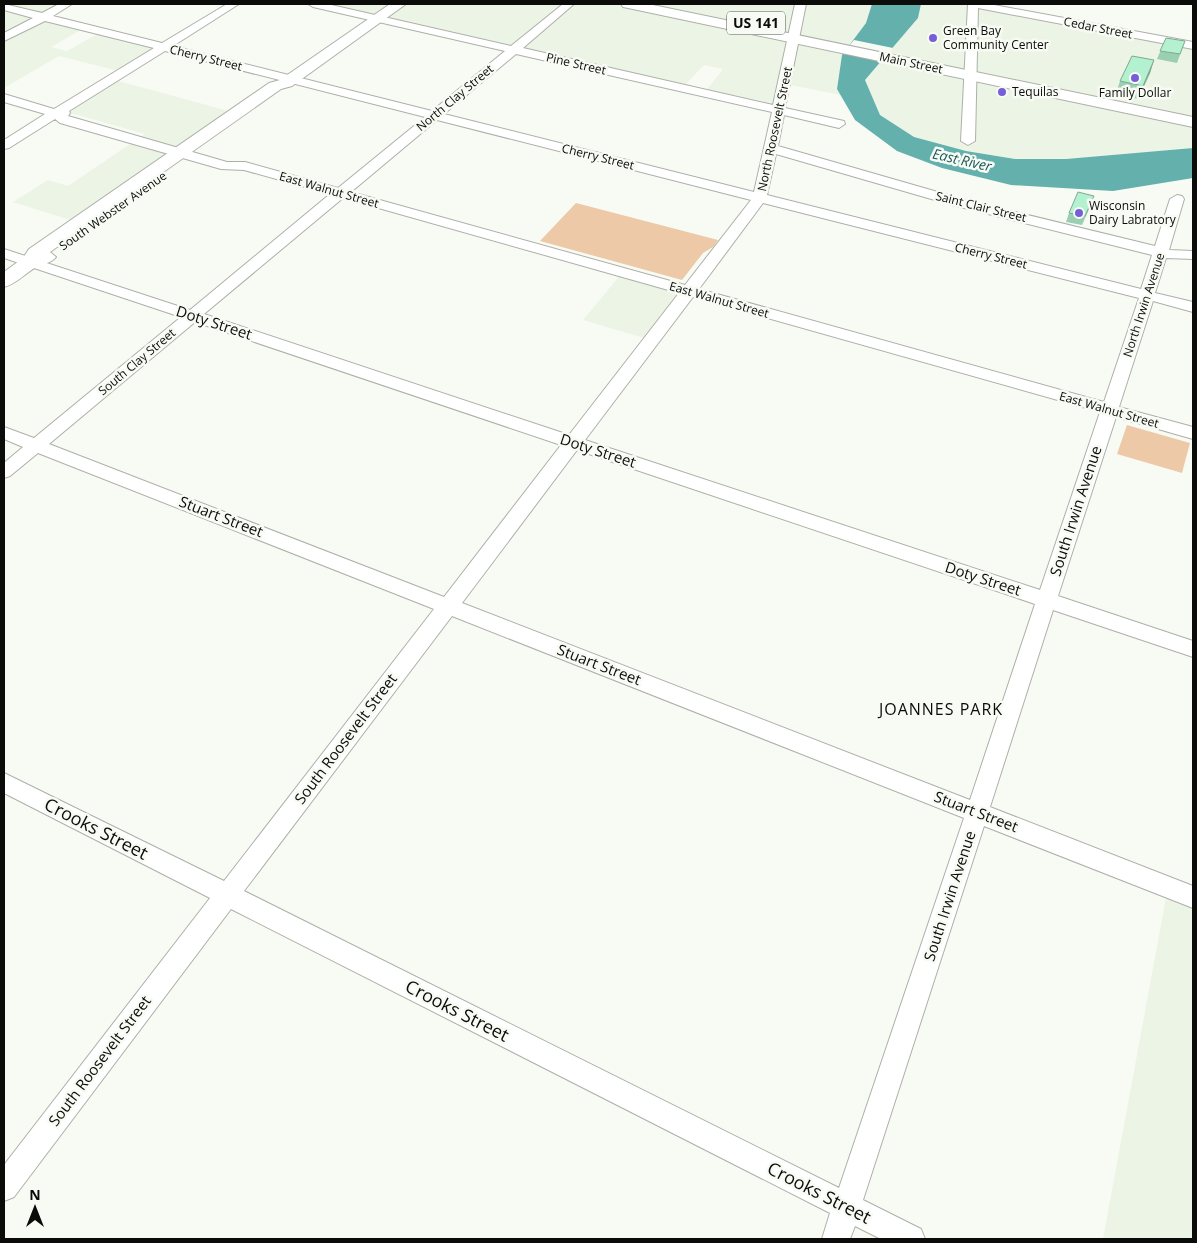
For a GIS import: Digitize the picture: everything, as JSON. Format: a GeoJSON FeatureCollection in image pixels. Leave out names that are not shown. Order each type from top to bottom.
{"type":"FeatureCollection","features":[{"type":"Feature","properties":{"kind":"main road"},"geometry":{"type":"LineString","coordinates":[[289,82],[399,4]]}},
{"type":"Feature","properties":{"kind":"main road","name":"Main Street"},"geometry":{"type":"LineString","coordinates":[[628,4],[1193,114]]}},
{"type":"Feature","properties":{"kind":"main road","name":"Main Street"},"geometry":{"type":"LineString","coordinates":[[662,4],[794,35]]}},
{"type":"Feature","properties":{"kind":"main road","name":"Main Street"},"geometry":{"type":"LineString","coordinates":[[969,71],[1193,122]]}},
{"type":"Feature","properties":{"kind":"main road","name":"South Webster Avenue"},"geometry":{"type":"LineString","coordinates":[[4,281],[31,262],[46,257],[191,151],[286,89],[289,82]]}},
{"type":"Feature","properties":{"kind":"street"},"geometry":{"type":"LineString","coordinates":[[4,38],[67,4]]}},
{"type":"Feature","properties":{"kind":"street"},"geometry":{"type":"LineString","coordinates":[[4,144],[234,4]]}},
{"type":"Feature","properties":{"kind":"street","name":"Pine Street"},"geometry":{"type":"LineString","coordinates":[[312,4],[839,124]]}},
{"type":"Feature","properties":{"kind":"street","name":"North Clay Street"},"geometry":{"type":"LineString","coordinates":[[340,193],[569,4]]}},
{"type":"Feature","properties":{"kind":"street","name":"North Roosevelt Street"},"geometry":{"type":"LineString","coordinates":[[689,292],[760,198],[801,4]]}},
{"type":"Feature","properties":{"kind":"street"},"geometry":{"type":"LineString","coordinates":[[968,141],[969,71],[973,4]]}},
{"type":"Feature","properties":{"kind":"street","name":"Cedar Street"},"geometry":{"type":"LineString","coordinates":[[973,4],[1193,46]]}},
{"type":"Feature","properties":{"kind":"street","name":"Cherry Street"},"geometry":{"type":"LineString","coordinates":[[4,7],[163,47],[289,82],[434,116],[1193,307]]}},
{"type":"Feature","properties":{"kind":"street","name":"East Walnut Street"},"geometry":{"type":"LineString","coordinates":[[4,98],[55,113],[65,120],[191,151],[226,166],[245,166],[1193,434]]}},
{"type":"Feature","properties":{"kind":"street","name":"Saint Clair Street"},"geometry":{"type":"LineString","coordinates":[[771,148],[957,202],[1172,255],[1193,255]]}},
{"type":"Feature","properties":{"kind":"street","name":"South Clay Street"},"geometry":{"type":"LineString","coordinates":[[4,472],[340,193]]}},
{"type":"Feature","properties":{"kind":"street","name":"North Irwin Avenue"},"geometry":{"type":"LineString","coordinates":[[1110,410],[1148,296],[1177,199]]}},
{"type":"Feature","properties":{"kind":"street","name":"Doty Street"},"geometry":{"type":"LineString","coordinates":[[4,253],[1193,649]]}},
{"type":"Feature","properties":{"kind":"street","name":"South Roosevelt Street"},"geometry":{"type":"LineString","coordinates":[[4,1187],[689,292]]}},
{"type":"Feature","properties":{"kind":"street","name":"South Irwin Avenue"},"geometry":{"type":"LineString","coordinates":[[836,1239],[1110,410]]}},
{"type":"Feature","properties":{"kind":"street","name":"Stuart Street"},"geometry":{"type":"LineString","coordinates":[[4,432],[1193,897]]}},
{"type":"Feature","properties":{"kind":"street","name":"Crooks Street"},"geometry":{"type":"LineString","coordinates":[[4,782],[911,1239]]}},
{"type":"Feature","properties":{"kind":"shaded area"},"geometry":{"type":"Polygon","coordinates":[[[4,4],[67,4],[43,16],[84,28],[51,47],[67,51],[101,32],[163,47],[122,72],[59,56],[4,88],[4,4]]]}},
{"type":"Feature","properties":{"kind":"shaded area"},"geometry":{"type":"Polygon","coordinates":[[[313,4],[872,4],[866,23],[842,55],[837,89],[841,95],[785,84],[779,110],[704,93],[723,69],[704,65],[682,88],[313,4]]]}},
{"type":"Feature","properties":{"kind":"shaded area"},"geometry":{"type":"Polygon","coordinates":[[[921,4],[973,4],[1193,46],[1193,148],[1066,159],[1015,159],[966,151],[913,137],[880,115],[865,80],[918,18],[921,4]]]}},
{"type":"Feature","properties":{"kind":"shaded area"},"geometry":{"type":"Polygon","coordinates":[[[111,79],[236,113],[80,223],[13,202],[48,180],[68,186],[145,134],[74,114],[55,113],[111,79]]]}},
{"type":"Feature","properties":{"kind":"shaded area"},"geometry":{"type":"Polygon","coordinates":[[[576,203],[718,240],[713,247],[703,253],[682,280],[540,241],[576,203]]]}},
{"type":"Feature","properties":{"kind":"shaded area"},"geometry":{"type":"Polygon","coordinates":[[[622,273],[689,291],[651,340],[583,320],[622,273]]]}},
{"type":"Feature","properties":{"kind":"shaded area"},"geometry":{"type":"Polygon","coordinates":[[[1127,425],[1190,443],[1182,473],[1117,454],[1127,425]]]}},
{"type":"Feature","properties":{"kind":"shaded area"},"geometry":{"type":"Polygon","coordinates":[[[1168,887],[1193,897],[1193,1239],[1103,1239],[1168,887]]]}},
{"type":"Feature","properties":{"kind":"water","name":"East River"},"geometry":{"type":"Polygon","coordinates":[[[872,4],[921,4],[918,18],[865,80],[880,115],[914,137],[966,151],[1015,159],[1066,159],[1193,148],[1193,178],[1113,191],[1011,185],[942,168],[897,151],[855,120],[837,89],[842,55],[866,23],[872,4]]]}},
{"type":"Feature","properties":{"kind":"pier"},"geometry":{"type":"Polygon","coordinates":[[[854,40],[893,48],[883,61],[843,53],[854,40]]]}},
{"type":"Feature","properties":{"kind":"building"},"geometry":{"type":"Polygon","coordinates":[[[1166,38],[1185,41],[1180,54],[1160,51],[1166,38]]]}},
{"type":"Feature","properties":{"kind":"building"},"geometry":{"type":"Polygon","coordinates":[[[1132,56],[1154,60],[1143,86],[1120,81],[1132,56]]]}},
{"type":"Feature","properties":{"kind":"building"},"geometry":{"type":"Polygon","coordinates":[[[1078,192],[1094,196],[1085,216],[1069,213],[1078,192]]]}},
{"type":"Feature","properties":{"kind":"place","name":"Green Bay Community Center"},"geometry":{"type":"Point","coordinates":[933,38]}},
{"type":"Feature","properties":{"kind":"place","name":"Family Dollar"},"geometry":{"type":"Point","coordinates":[1135,78]}},
{"type":"Feature","properties":{"kind":"place","name":"Tequilas"},"geometry":{"type":"Point","coordinates":[1002,92]}},
{"type":"Feature","properties":{"kind":"place","name":"Wisconsin Dairy Labratory"},"geometry":{"type":"Point","coordinates":[1079,213]}},
{"type":"Feature","properties":{"kind":"district","name":"JOANNES PARK"},"geometry":{"type":"Point","coordinates":[941,709]}}]}
